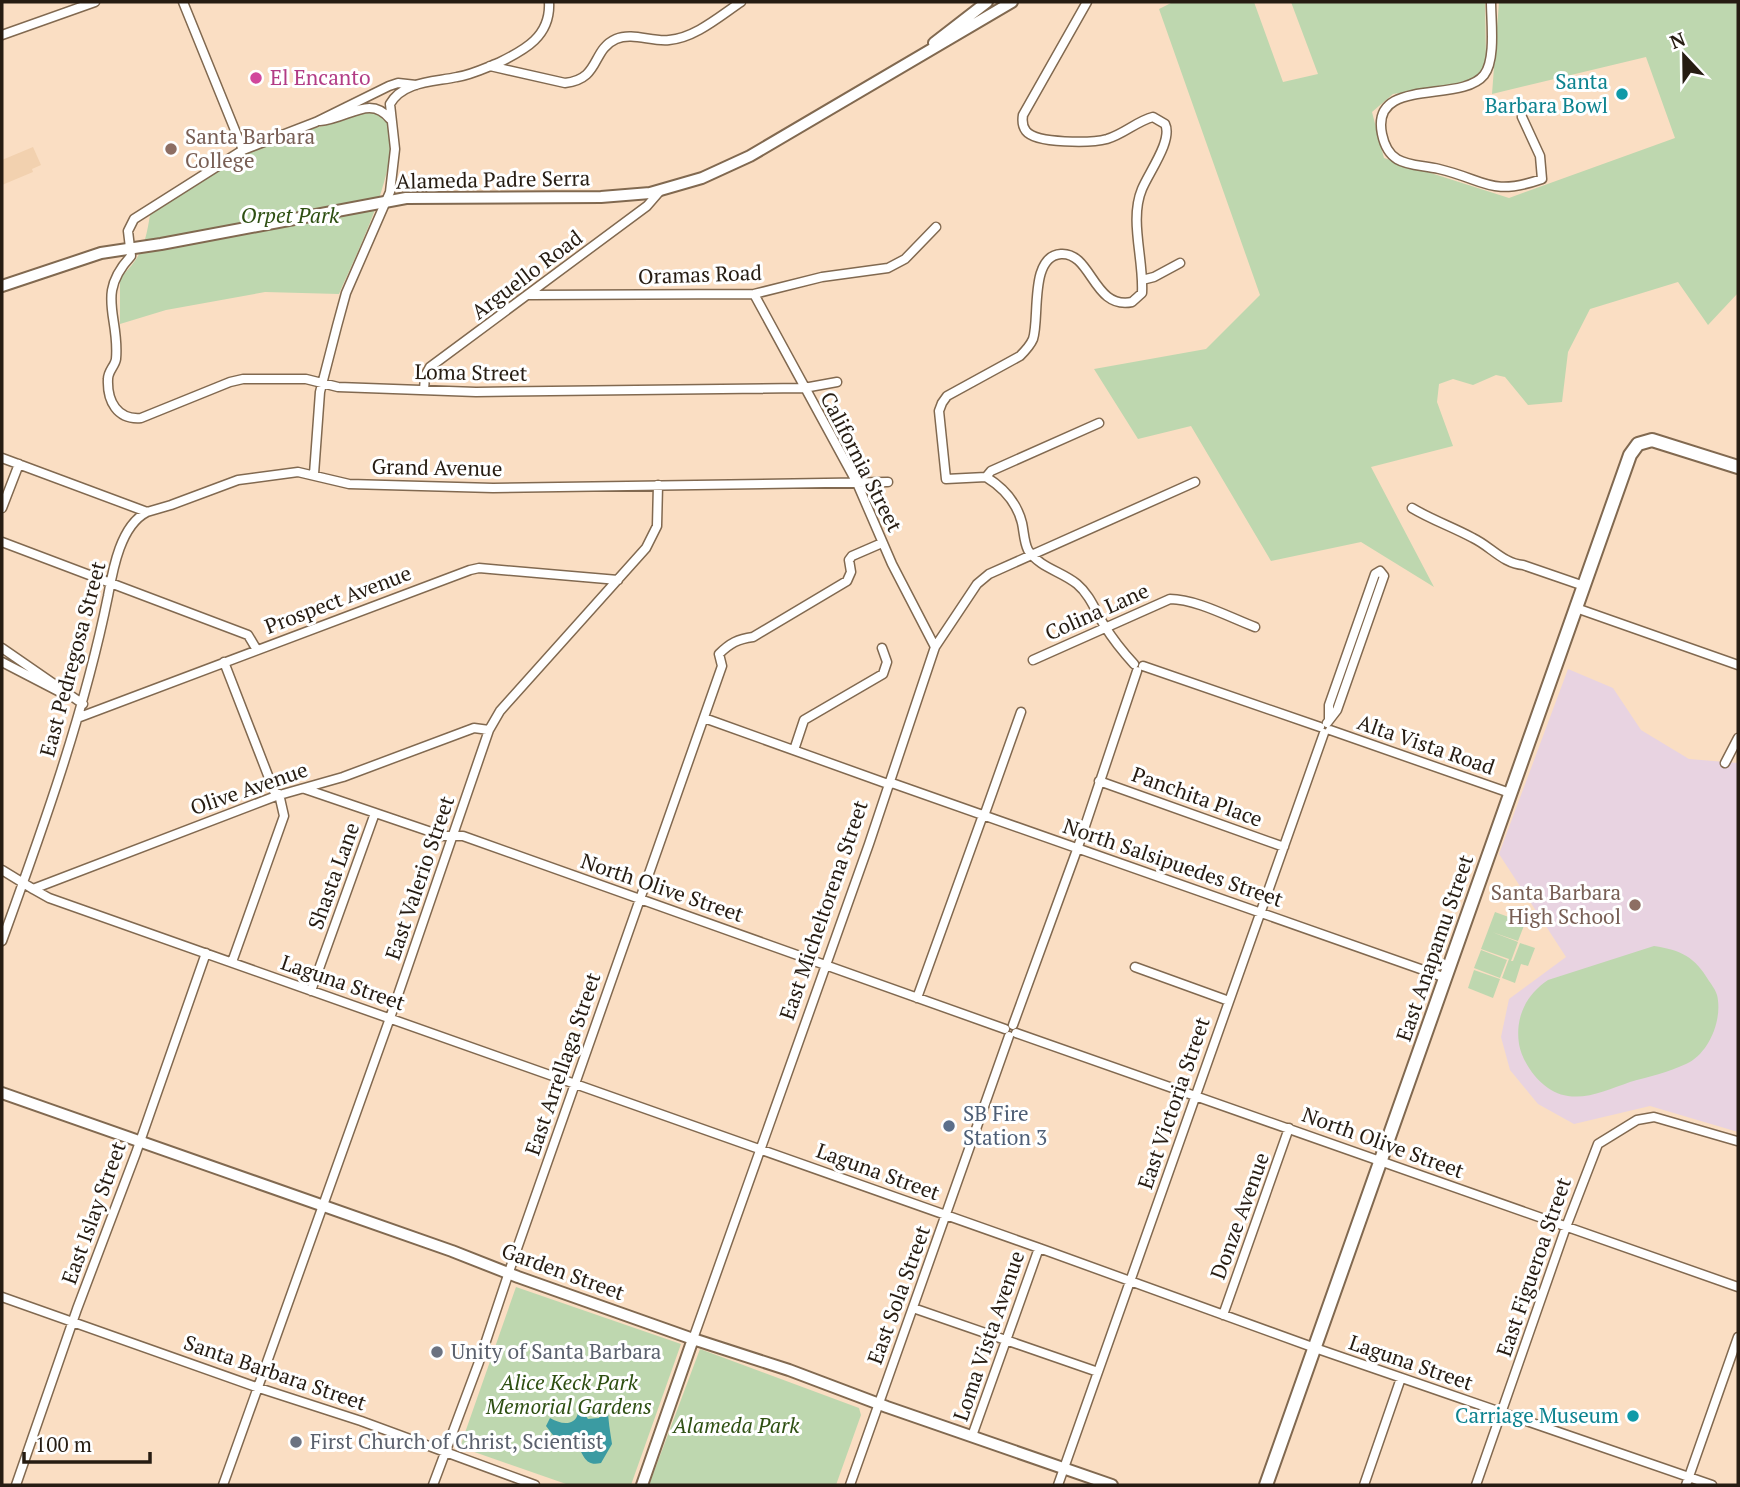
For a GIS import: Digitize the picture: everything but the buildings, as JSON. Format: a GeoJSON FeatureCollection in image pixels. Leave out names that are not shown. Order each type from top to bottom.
{"type":"FeatureCollection","features":[{"type":"Feature","properties":{"kind":"main road","name":"East Anapamu Street"},"geometry":{"type":"LineString","coordinates":[[1266,1485],[1630,454],[1641,443],[1656,441],[1738,467]]}},
{"type":"Feature","properties":{"kind":"street"},"geometry":{"type":"LineString","coordinates":[[2,35],[95,2]]}},
{"type":"Feature","properties":{"kind":"street"},"geometry":{"type":"LineString","coordinates":[[183,2],[243,150]]}},
{"type":"Feature","properties":{"kind":"street"},"geometry":{"type":"LineString","coordinates":[[314,474],[322,383],[346,293],[390,192],[395,149],[390,104],[395,96],[405,89],[459,77],[521,52],[537,40],[545,26],[549,2]]}},
{"type":"Feature","properties":{"kind":"street"},"geometry":{"type":"LineString","coordinates":[[490,66],[565,83],[576,81],[590,73],[606,45],[618,38],[674,40],[705,25],[741,2]]}},
{"type":"Feature","properties":{"kind":"street","name":"Alameda Padre Serra"},"geometry":{"type":"LineString","coordinates":[[919,57],[987,2]]}},
{"type":"Feature","properties":{"kind":"street","name":"Alameda Padre Serra"},"geometry":{"type":"LineString","coordinates":[[2,286],[74,261],[130,248],[387,201],[418,197],[610,197],[660,191],[702,178],[741,161],[1012,2]]}},
{"type":"Feature","properties":{"kind":"street"},"geometry":{"type":"LineString","coordinates":[[1087,2],[1023,115],[1022,124],[1032,136],[1074,143],[1094,142],[1116,136],[1153,117],[1165,124],[1167,138],[1139,199],[1137,213],[1142,281],[1139,296],[1132,302],[1124,303],[1102,292],[1074,257],[1057,255],[1045,262],[1040,275],[1034,335],[1027,349],[1020,356],[951,393],[939,411],[946,479],[986,477],[999,485],[1022,520],[1026,545],[1032,555],[1051,571],[1075,582],[1082,589],[1105,626],[1138,667]]}},
{"type":"Feature","properties":{"kind":"street"},"geometry":{"type":"LineString","coordinates":[[1491,2],[1490,61],[1486,73],[1481,79],[1467,86],[1405,97],[1392,102],[1381,117],[1382,138],[1395,160],[1444,170],[1485,186],[1511,187],[1542,179],[1540,156],[1522,117]]}},
{"type":"Feature","properties":{"kind":"street"},"geometry":{"type":"LineString","coordinates":[[130,248],[128,231],[134,219],[243,150],[316,122],[393,85],[416,85]]}},
{"type":"Feature","properties":{"kind":"street"},"geometry":{"type":"LineString","coordinates":[[316,122],[340,118],[371,107],[382,110],[390,119]]}},
{"type":"Feature","properties":{"kind":"street","name":"Arguello Road"},"geometry":{"type":"LineString","coordinates":[[424,390],[425,376],[430,368],[647,206],[660,191]]}},
{"type":"Feature","properties":{"kind":"street","name":"Oramas Road"},"geometry":{"type":"LineString","coordinates":[[530,295],[754,294],[822,277],[888,268],[905,259],[936,227]]}},
{"type":"Feature","properties":{"kind":"street","name":"Loma Street"},"geometry":{"type":"LineString","coordinates":[[130,248],[131,256],[119,269],[111,290],[116,357],[108,378],[110,397],[116,410],[126,417],[141,418],[235,380],[306,379],[338,387],[476,392],[804,388],[837,382]]}},
{"type":"Feature","properties":{"kind":"street"},"geometry":{"type":"LineString","coordinates":[[1142,281],[1180,263]]}},
{"type":"Feature","properties":{"kind":"street","name":"California Street"},"geometry":{"type":"LineString","coordinates":[[754,294],[857,483],[882,543],[935,647]]}},
{"type":"Feature","properties":{"kind":"street"},"geometry":{"type":"LineString","coordinates":[[986,477],[991,471],[1099,423]]}},
{"type":"Feature","properties":{"kind":"street"},"geometry":{"type":"LineString","coordinates":[[2,458],[147,512]]}},
{"type":"Feature","properties":{"kind":"street"},"geometry":{"type":"LineString","coordinates":[[2,508],[19,464]]}},
{"type":"Feature","properties":{"kind":"street","name":"Grand Avenue"},"geometry":{"type":"LineString","coordinates":[[147,512],[244,478],[298,472],[349,484],[480,488],[888,482]]}},
{"type":"Feature","properties":{"kind":"street","name":"East Micheltorena Street"},"geometry":{"type":"LineString","coordinates":[[642,1485],[935,647],[977,584],[989,574],[1195,482]]}},
{"type":"Feature","properties":{"kind":"street","name":"East Valerio Street"},"geometry":{"type":"LineString","coordinates":[[223,1485],[390,1018],[489,730],[500,711],[646,548],[657,526],[658,485]]}},
{"type":"Feature","properties":{"kind":"street"},"geometry":{"type":"LineString","coordinates":[[1412,508],[1477,540],[1514,564],[1584,586]]}},
{"type":"Feature","properties":{"kind":"street","name":"East Pedregosa Street"},"geometry":{"type":"LineString","coordinates":[[2,941],[80,717],[110,583],[126,533],[135,520],[147,512]]}},
{"type":"Feature","properties":{"kind":"street"},"geometry":{"type":"LineString","coordinates":[[2,542],[248,635],[257,650]]}},
{"type":"Feature","properties":{"kind":"street","name":"East Arrellaga Street"},"geometry":{"type":"LineString","coordinates":[[433,1485],[479,1363],[508,1273],[722,666],[719,654],[730,643],[737,639],[753,637],[779,624],[785,617],[848,580],[851,572],[849,560],[852,556],[882,543]]}},
{"type":"Feature","properties":{"kind":"street","name":"Prospect Avenue"},"geometry":{"type":"LineString","coordinates":[[80,717],[470,570],[479,568],[618,580]]}},
{"type":"Feature","properties":{"kind":"street","name":"East Victoria Street"},"geometry":{"type":"LineString","coordinates":[[1058,1485],[1326,727],[1329,705],[1375,574],[1380,571],[1384,576],[1337,710],[1326,727]]}},
{"type":"Feature","properties":{"kind":"street","name":"Colina Lane"},"geometry":{"type":"LineString","coordinates":[[1033,660],[1159,602],[1175,599],[1255,627]]}},
{"type":"Feature","properties":{"kind":"street"},"geometry":{"type":"LineString","coordinates":[[1576,608],[1738,665]]}},
{"type":"Feature","properties":{"kind":"street"},"geometry":{"type":"LineString","coordinates":[[2,648],[83,704]]}},
{"type":"Feature","properties":{"kind":"street"},"geometry":{"type":"LineString","coordinates":[[794,750],[804,720],[883,674],[887,662],[881,648]]}},
{"type":"Feature","properties":{"kind":"street"},"geometry":{"type":"LineString","coordinates":[[2,662],[83,704]]}},
{"type":"Feature","properties":{"kind":"street"},"geometry":{"type":"LineString","coordinates":[[225,662],[284,816],[232,962]]}},
{"type":"Feature","properties":{"kind":"street","name":"Alta Vista Road"},"geometry":{"type":"LineString","coordinates":[[1138,667],[1326,727],[1510,793]]}},
{"type":"Feature","properties":{"kind":"street","name":"East Sola Street"},"geometry":{"type":"LineString","coordinates":[[850,1485],[1078,847],[1138,667]]}},
{"type":"Feature","properties":{"kind":"street"},"geometry":{"type":"LineString","coordinates":[[918,998],[1021,712]]}},
{"type":"Feature","properties":{"kind":"street","name":"North Salsipuedes Street"},"geometry":{"type":"LineString","coordinates":[[704,718],[1446,978]]}},
{"type":"Feature","properties":{"kind":"street","name":"Olive Avenue"},"geometry":{"type":"LineString","coordinates":[[33,889],[278,795],[305,789],[474,728],[489,730]]}},
{"type":"Feature","properties":{"kind":"street"},"geometry":{"type":"LineString","coordinates":[[1725,763],[1738,738]]}},
{"type":"Feature","properties":{"kind":"street","name":"Panchita Place"},"geometry":{"type":"LineString","coordinates":[[1099,781],[1284,847]]}},
{"type":"Feature","properties":{"kind":"street","name":"North Olive Street"},"geometry":{"type":"LineString","coordinates":[[305,789],[443,836],[463,836],[1738,1287]]}},
{"type":"Feature","properties":{"kind":"street","name":"Shasta Lane"},"geometry":{"type":"LineString","coordinates":[[312,991],[375,813]]}},
{"type":"Feature","properties":{"kind":"street"},"geometry":{"type":"LineString","coordinates":[[2,870],[33,889]]}},
{"type":"Feature","properties":{"kind":"street","name":"Laguna Street"},"geometry":{"type":"LineString","coordinates":[[33,889],[49,898],[1501,1412],[1688,1481],[1712,1485]]}},
{"type":"Feature","properties":{"kind":"street","name":"East Islay Street"},"geometry":{"type":"LineString","coordinates":[[16,1485],[206,953]]}},
{"type":"Feature","properties":{"kind":"street"},"geometry":{"type":"LineString","coordinates":[[1135,967],[1229,1001]]}},
{"type":"Feature","properties":{"kind":"street","name":"Garden Street"},"geometry":{"type":"LineString","coordinates":[[2,1093],[1112,1485]]}},
{"type":"Feature","properties":{"kind":"street","name":"East Figueroa Street"},"geometry":{"type":"LineString","coordinates":[[1476,1485],[1596,1147],[1601,1141],[1637,1120],[1654,1117],[1737,1141]]}},
{"type":"Feature","properties":{"kind":"street","name":"Donze Avenue"},"geometry":{"type":"LineString","coordinates":[[1223,1315],[1289,1128]]}},
{"type":"Feature","properties":{"kind":"street","name":"Loma Vista Avenue"},"geometry":{"type":"LineString","coordinates":[[972,1436],[1039,1248]]}},
{"type":"Feature","properties":{"kind":"street","name":"Santa Barbara Street"},"geometry":{"type":"LineString","coordinates":[[2,1297],[535,1485]]}},
{"type":"Feature","properties":{"kind":"street"},"geometry":{"type":"LineString","coordinates":[[913,1308],[1098,1372]]}},
{"type":"Feature","properties":{"kind":"street"},"geometry":{"type":"LineString","coordinates":[[1688,1481],[1738,1337]]}},
{"type":"Feature","properties":{"kind":"street"},"geometry":{"type":"LineString","coordinates":[[1364,1485],[1401,1378]]}},
{"type":"Feature","properties":{"kind":"shaded area"},"geometry":{"type":"Polygon","coordinates":[[[33,147],[41,165],[32,169],[33,172],[2,185],[2,160],[33,147]]]}},
{"type":"Feature","properties":{"kind":"shaded area","name":"Santa Barbara High School"},"geometry":{"type":"Polygon","coordinates":[[[1568,669],[1613,688],[1641,730],[1689,759],[1738,763],[1738,1132],[1650,1106],[1574,1124],[1538,1104],[1510,1070],[1501,1037],[1509,999],[1566,957],[1499,854],[1568,669]]]}},
{"type":"Feature","properties":{"kind":"green space"},"geometry":{"type":"Polygon","coordinates":[[[1173,2],[1254,2],[1283,82],[1318,74],[1291,2],[1485,2],[1486,59],[1480,75],[1465,83],[1393,94],[1372,112],[1384,158],[1509,198],[1675,138],[1646,57],[1492,94],[1499,2],[1738,2],[1738,293],[1708,325],[1678,282],[1590,309],[1568,352],[1562,402],[1528,405],[1505,377],[1496,375],[1473,385],[1453,379],[1439,384],[1437,402],[1453,446],[1371,467],[1434,587],[1361,542],[1271,561],[1191,426],[1138,439],[1094,369],[1206,349],[1260,295],[1159,9],[1173,2]]]}},
{"type":"Feature","properties":{"kind":"green space","name":"Orpet Park"},"geometry":{"type":"Polygon","coordinates":[[[375,111],[384,117],[390,133],[390,154],[377,205],[339,294],[265,292],[166,310],[120,324],[120,278],[141,249],[150,215],[247,152],[296,133],[375,111]]]}},
{"type":"Feature","properties":{"kind":"green space"},"geometry":{"type":"Polygon","coordinates":[[[1495,912],[1525,923],[1518,941],[1492,932],[1518,942],[1511,961],[1520,943],[1535,948],[1528,966],[1521,964],[1515,983],[1502,978],[1509,959],[1481,949],[1495,912]]]}},
{"type":"Feature","properties":{"kind":"green space"},"geometry":{"type":"Polygon","coordinates":[[[1654,946],[1672,950],[1693,960],[1716,992],[1716,1025],[1701,1052],[1679,1067],[1592,1095],[1576,1097],[1559,1094],[1543,1084],[1525,1061],[1519,1044],[1519,1025],[1528,1000],[1548,980],[1654,946]]]}},
{"type":"Feature","properties":{"kind":"green space"},"geometry":{"type":"Polygon","coordinates":[[[1481,950],[1507,960],[1500,978],[1474,968],[1481,950]]]}},
{"type":"Feature","properties":{"kind":"green space"},"geometry":{"type":"Polygon","coordinates":[[[1474,970],[1500,979],[1493,998],[1468,988],[1474,970]]]}},
{"type":"Feature","properties":{"kind":"green space","name":"Alice Keck Park Memorial Gardens"},"geometry":{"type":"Polygon","coordinates":[[[516,1287],[681,1344],[631,1485],[569,1485],[460,1447],[516,1287]]]}},
{"type":"Feature","properties":{"kind":"green space","name":"Alameda Park"},"geometry":{"type":"Polygon","coordinates":[[[700,1349],[859,1408],[861,1415],[836,1485],[649,1485],[700,1349]]]}},
{"type":"Feature","properties":{"kind":"water"},"geometry":{"type":"Polygon","coordinates":[[[604,1408],[608,1409],[612,1444],[601,1463],[588,1462],[577,1445],[556,1439],[546,1426],[550,1418],[562,1423],[570,1422],[574,1421],[578,1413],[583,1412],[588,1419],[599,1418],[604,1408]]]}},
{"type":"Feature","properties":{"kind":"place","name":"El Encanto"},"geometry":{"type":"Point","coordinates":[256,78]}},
{"type":"Feature","properties":{"kind":"place","name":"Santa Barbara Bowl"},"geometry":{"type":"Point","coordinates":[1622,94]}},
{"type":"Feature","properties":{"kind":"place","name":"Santa Barbara College"},"geometry":{"type":"Point","coordinates":[171,149]}},
{"type":"Feature","properties":{"kind":"place","name":"Santa Barbara High School"},"geometry":{"type":"Point","coordinates":[1635,905]}},
{"type":"Feature","properties":{"kind":"place","name":"SB Fire Station 3"},"geometry":{"type":"Point","coordinates":[949,1126]}},
{"type":"Feature","properties":{"kind":"place","name":"Unity of Santa Barbara"},"geometry":{"type":"Point","coordinates":[437,1352]}},
{"type":"Feature","properties":{"kind":"place","name":"Carriage Museum"},"geometry":{"type":"Point","coordinates":[1633,1416]}},
{"type":"Feature","properties":{"kind":"place","name":"First Church of Christ, Scientist"},"geometry":{"type":"Point","coordinates":[296,1442]}}]}
